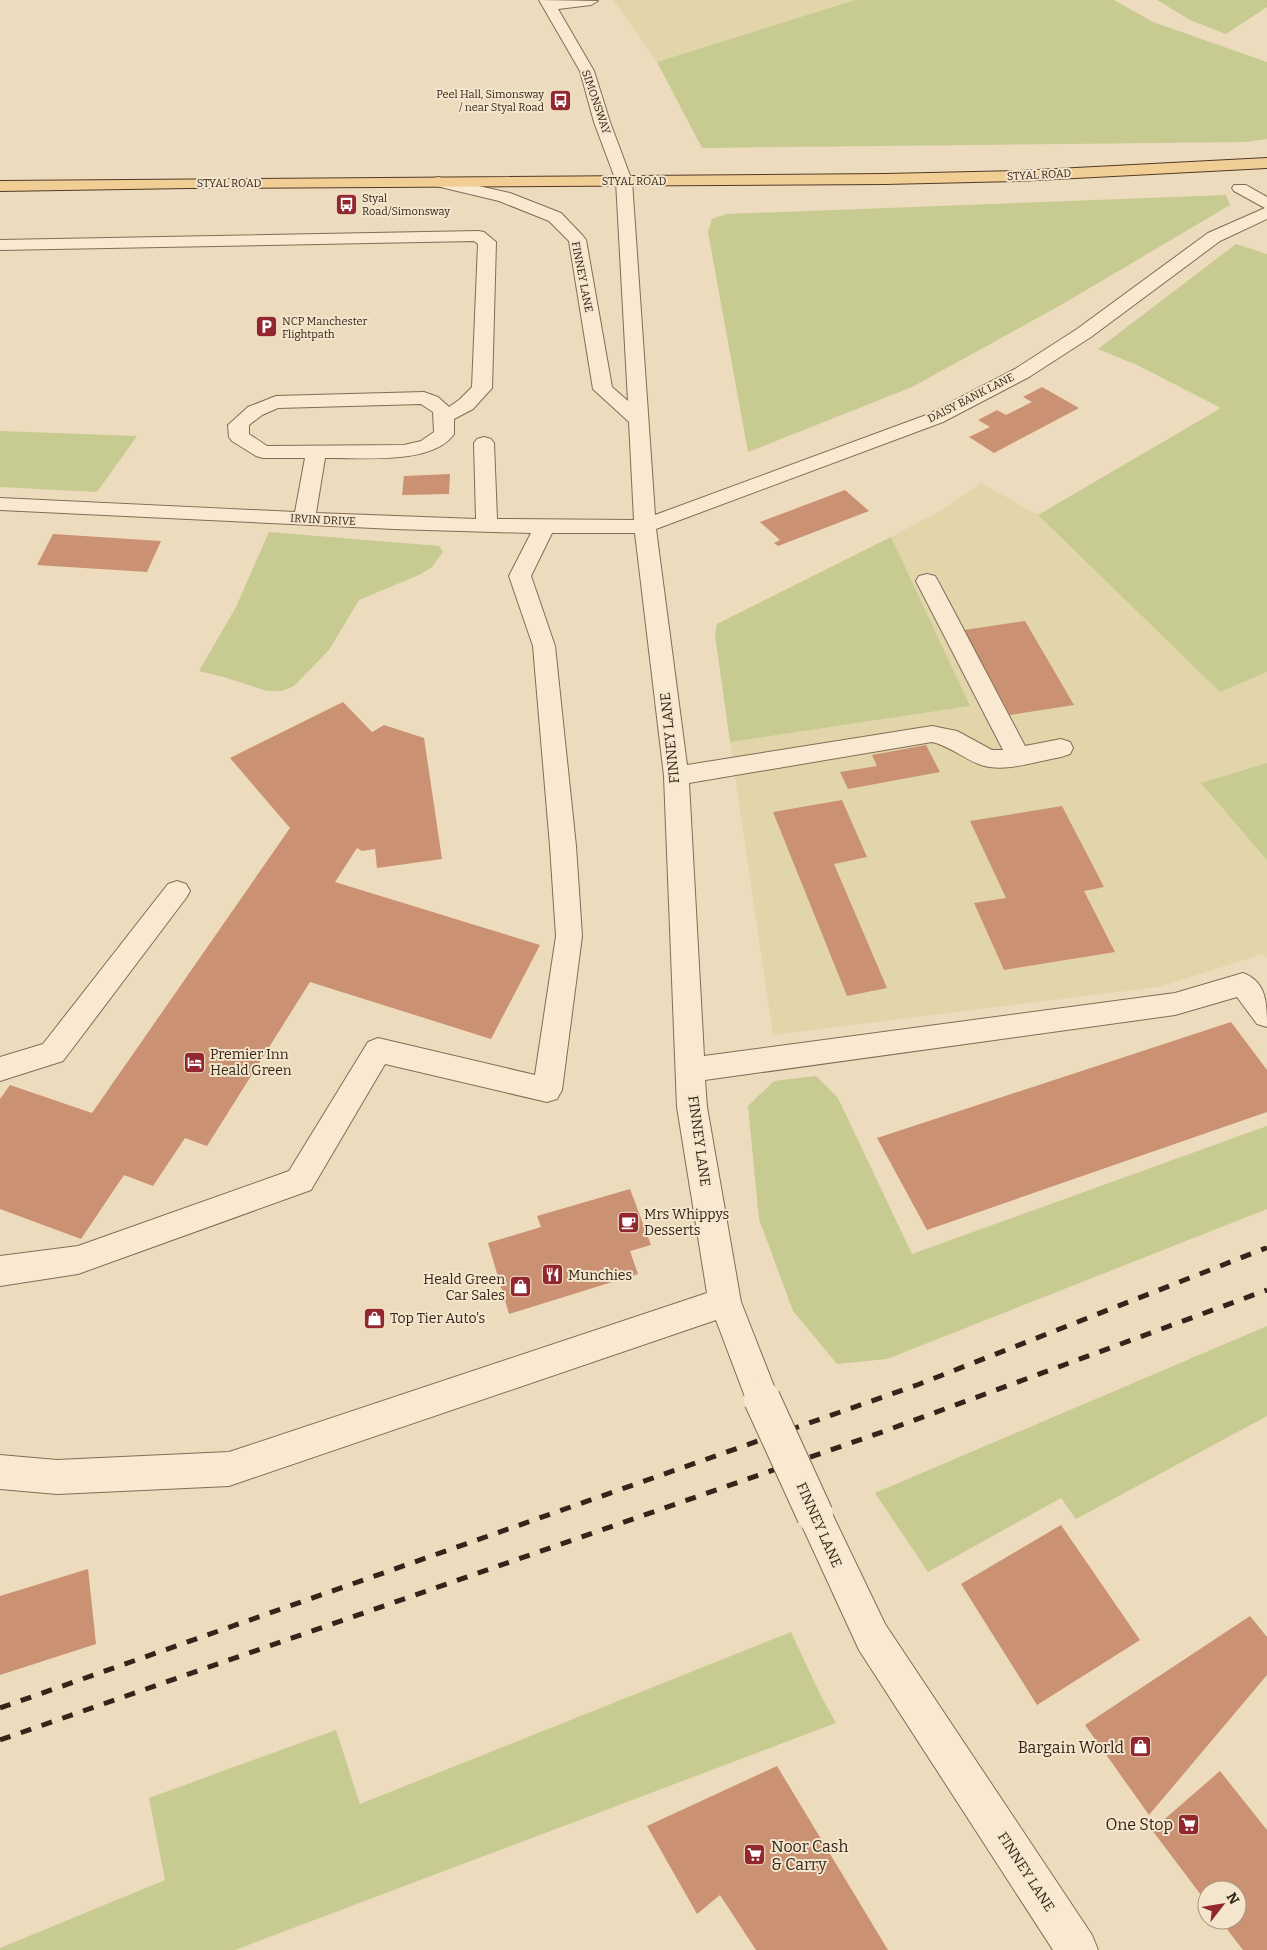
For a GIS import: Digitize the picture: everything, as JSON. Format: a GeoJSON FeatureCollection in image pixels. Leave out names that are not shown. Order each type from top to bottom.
{"type":"FeatureCollection","features":[{"type":"Feature","properties":{"kind":"main road","name":"STYAL ROAD"},"geometry":{"type":"LineString","coordinates":[[0,186],[1018,176],[1267,162]]}},
{"type":"Feature","properties":{"kind":"street"},"geometry":{"type":"LineString","coordinates":[[548,3],[591,1]]}},
{"type":"Feature","properties":{"kind":"street","name":"SIMONSWAY"},"geometry":{"type":"LineString","coordinates":[[548,3],[586,71],[602,122],[624,181]]}},
{"type":"Feature","properties":{"kind":"street","name":"FINNEY LANE"},"geometry":{"type":"LineString","coordinates":[[624,181],[646,526],[676,776],[692,1107],[725,1302],[762,1399],[872,1637],[1077,1950]]}},
{"type":"Feature","properties":{"kind":"street","name":"FINNEY LANE"},"geometry":{"type":"LineString","coordinates":[[438,182],[504,197],[546,214],[555,218],[577,240],[603,388],[639,421]]}},
{"type":"Feature","properties":{"kind":"street"},"geometry":{"type":"LineString","coordinates":[[1240,188],[1267,204]]}},
{"type":"Feature","properties":{"kind":"street","name":"DAISY BANK LANE"},"geometry":{"type":"LineString","coordinates":[[646,526],[936,418],[1022,373],[1084,333],[1214,237],[1267,213]]}},
{"type":"Feature","properties":{"kind":"street"},"geometry":{"type":"LineString","coordinates":[[0,245],[478,236],[484,238],[487,242],[482,388],[466,405],[456,412],[446,415]]}},
{"type":"Feature","properties":{"kind":"street"},"geometry":{"type":"LineString","coordinates":[[424,398],[438,404],[446,415],[444,434],[428,445],[404,451],[316,452],[263,452],[239,437],[238,425],[258,407],[276,402],[424,398]]}},
{"type":"Feature","properties":{"kind":"street"},"geometry":{"type":"LineString","coordinates":[[484,443],[486,524]]}},
{"type":"Feature","properties":{"kind":"street"},"geometry":{"type":"LineString","coordinates":[[304,519],[316,452]]}},
{"type":"Feature","properties":{"kind":"street","name":"IRVIN DRIVE"},"geometry":{"type":"LineString","coordinates":[[0,504],[394,523],[545,527],[646,526]]}},
{"type":"Feature","properties":{"kind":"street"},"geometry":{"type":"LineString","coordinates":[[0,1271],[78,1260],[300,1181],[378,1050],[547,1090],[569,936],[563,846],[544,646],[520,576],[545,527]]}},
{"type":"Feature","properties":{"kind":"street"},"geometry":{"type":"LineString","coordinates":[[927,580],[1018,756]]}},
{"type":"Feature","properties":{"kind":"street"},"geometry":{"type":"LineString","coordinates":[[676,776],[932,734],[948,737],[988,758],[1004,759],[1061,748]]}},
{"type":"Feature","properties":{"kind":"street"},"geometry":{"type":"LineString","coordinates":[[0,1069],[53,1053],[177,892]]}},
{"type":"Feature","properties":{"kind":"street"},"geometry":{"type":"LineString","coordinates":[[690,1070],[1175,1004],[1243,984],[1267,1016]]}},
{"type":"Feature","properties":{"kind":"street"},"geometry":{"type":"LineString","coordinates":[[0,1472],[57,1477],[229,1469],[725,1302]]}},
{"type":"Feature","properties":{"kind":"shaded area"},"geometry":{"type":"Polygon","coordinates":[[[613,0],[855,0],[657,62],[613,0]]]}},
{"type":"Feature","properties":{"kind":"shaded area"},"geometry":{"type":"Polygon","coordinates":[[[981,483],[1038,515],[1220,692],[1267,672],[1267,958],[1263,954],[1159,987],[773,1035],[730,742],[969,706],[891,537],[942,510],[981,483]]]}},
{"type":"Feature","properties":{"kind":"green space"},"geometry":{"type":"Polygon","coordinates":[[[855,0],[1114,0],[1153,22],[1267,62],[1267,139],[1246,142],[702,148],[657,62],[855,0]]]}},
{"type":"Feature","properties":{"kind":"green space"},"geometry":{"type":"Polygon","coordinates":[[[1157,0],[1267,0],[1267,7],[1226,34],[1190,20],[1157,0]]]}},
{"type":"Feature","properties":{"kind":"green space"},"geometry":{"type":"Polygon","coordinates":[[[1226,195],[1230,205],[1061,305],[912,387],[748,452],[708,232],[712,219],[726,214],[1226,195]]]}},
{"type":"Feature","properties":{"kind":"green space"},"geometry":{"type":"Polygon","coordinates":[[[1236,244],[1267,254],[1267,672],[1220,692],[1038,515],[1221,408],[1137,365],[1098,349],[1236,244]]]}},
{"type":"Feature","properties":{"kind":"green space"},"geometry":{"type":"Polygon","coordinates":[[[0,431],[137,436],[97,492],[0,487],[0,431]]]}},
{"type":"Feature","properties":{"kind":"green space"},"geometry":{"type":"Polygon","coordinates":[[[269,532],[439,546],[443,552],[432,567],[421,574],[359,600],[329,650],[294,686],[282,691],[267,691],[199,671],[236,607],[269,532]]]}},
{"type":"Feature","properties":{"kind":"green space"},"geometry":{"type":"Polygon","coordinates":[[[891,537],[970,706],[730,742],[715,635],[717,624],[891,537]]]}},
{"type":"Feature","properties":{"kind":"green space"},"geometry":{"type":"Polygon","coordinates":[[[1267,763],[1267,860],[1201,783],[1267,763]]]}},
{"type":"Feature","properties":{"kind":"green space"},"geometry":{"type":"Polygon","coordinates":[[[816,1076],[838,1098],[912,1254],[1267,1126],[1267,1209],[887,1359],[837,1364],[793,1311],[759,1219],[748,1106],[774,1081],[816,1076]]]}},
{"type":"Feature","properties":{"kind":"green space"},"geometry":{"type":"Polygon","coordinates":[[[1267,1326],[1267,1416],[1076,1519],[1061,1498],[928,1572],[875,1493],[1267,1326]]]}},
{"type":"Feature","properties":{"kind":"green space"},"geometry":{"type":"Polygon","coordinates":[[[791,1632],[836,1723],[235,1950],[0,1950],[0,1948],[165,1880],[149,1798],[336,1730],[360,1804],[791,1632]]]}},
{"type":"Feature","properties":{"kind":"building"},"geometry":{"type":"Polygon","coordinates":[[[1042,387],[1079,408],[994,453],[969,437],[990,427],[978,420],[997,410],[1006,415],[1032,402],[1023,397],[1042,387]]]}},
{"type":"Feature","properties":{"kind":"building"},"geometry":{"type":"Polygon","coordinates":[[[450,474],[449,494],[402,495],[404,476],[450,474]]]}},
{"type":"Feature","properties":{"kind":"building"},"geometry":{"type":"Polygon","coordinates":[[[845,490],[869,511],[778,546],[774,543],[780,540],[760,522],[845,490]]]}},
{"type":"Feature","properties":{"kind":"building"},"geometry":{"type":"Polygon","coordinates":[[[53,534],[161,541],[147,572],[37,565],[53,534]]]}},
{"type":"Feature","properties":{"kind":"building"},"geometry":{"type":"Polygon","coordinates":[[[1025,621],[1074,705],[1010,715],[964,630],[1025,621]]]}},
{"type":"Feature","properties":{"kind":"building","name":"Premier Inn Heald Green"},"geometry":{"type":"Polygon","coordinates":[[[343,702],[372,732],[384,725],[424,738],[442,859],[377,868],[375,849],[362,851],[357,848],[335,882],[540,945],[491,1039],[310,982],[207,1146],[185,1138],[153,1186],[124,1175],[81,1239],[0,1209],[0,1099],[10,1085],[92,1113],[290,828],[230,758],[343,702]]]}},
{"type":"Feature","properties":{"kind":"building"},"geometry":{"type":"Polygon","coordinates":[[[926,745],[940,772],[848,789],[840,772],[877,766],[872,755],[926,745]]]}},
{"type":"Feature","properties":{"kind":"building"},"geometry":{"type":"Polygon","coordinates":[[[842,800],[867,857],[834,864],[887,988],[847,996],[773,812],[842,800]]]}},
{"type":"Feature","properties":{"kind":"building"},"geometry":{"type":"Polygon","coordinates":[[[1062,806],[1104,887],[1084,891],[1115,952],[1004,970],[974,903],[1006,898],[970,821],[1062,806]]]}},
{"type":"Feature","properties":{"kind":"building"},"geometry":{"type":"Polygon","coordinates":[[[1231,1022],[1267,1070],[1267,1112],[927,1230],[877,1138],[1231,1022]]]}},
{"type":"Feature","properties":{"kind":"building"},"geometry":{"type":"Polygon","coordinates":[[[630,1189],[651,1245],[630,1251],[638,1274],[509,1314],[488,1243],[541,1227],[537,1216],[630,1189]]]}},
{"type":"Feature","properties":{"kind":"building"},"geometry":{"type":"Polygon","coordinates":[[[1061,1525],[1140,1640],[1037,1705],[961,1584],[1061,1525]]]}},
{"type":"Feature","properties":{"kind":"building"},"geometry":{"type":"Polygon","coordinates":[[[88,1569],[96,1644],[0,1675],[0,1596],[88,1569]]]}},
{"type":"Feature","properties":{"kind":"building"},"geometry":{"type":"Polygon","coordinates":[[[1250,1616],[1267,1637],[1267,1675],[1149,1815],[1085,1725],[1250,1616]]]}},
{"type":"Feature","properties":{"kind":"building"},"geometry":{"type":"Polygon","coordinates":[[[777,1766],[888,1950],[756,1950],[720,1895],[697,1914],[647,1826],[777,1766]]]}},
{"type":"Feature","properties":{"kind":"building"},"geometry":{"type":"Polygon","coordinates":[[[1220,1771],[1267,1830],[1267,1950],[1243,1950],[1228,1930],[1247,1930],[1247,1880],[1197,1880],[1197,1890],[1152,1830],[1220,1771]]]}},
{"type":"Feature","properties":{"kind":"railway"},"geometry":{"type":"LineString","coordinates":[[0,1708],[917,1385],[1264,1249]]}},
{"type":"Feature","properties":{"kind":"railway"},"geometry":{"type":"LineString","coordinates":[[0,1740],[885,1431],[1267,1290]]}},
{"type":"Feature","properties":{"kind":"place","name":"Peel Hall, Simonsway / near Styal Road"},"geometry":{"type":"Point","coordinates":[560,100]}},
{"type":"Feature","properties":{"kind":"place","name":"Styal Road/Simonsway"},"geometry":{"type":"Point","coordinates":[346,204]}},
{"type":"Feature","properties":{"kind":"place","name":"NCP Manchester Flightpath"},"geometry":{"type":"Point","coordinates":[266,327]}},
{"type":"Feature","properties":{"kind":"place","name":"Premier Inn Heald Green"},"geometry":{"type":"Point","coordinates":[194,1062]}},
{"type":"Feature","properties":{"kind":"place","name":"Mrs Whippys Desserts"},"geometry":{"type":"Point","coordinates":[628,1222]}},
{"type":"Feature","properties":{"kind":"place","name":"Munchies"},"geometry":{"type":"Point","coordinates":[552,1275]}},
{"type":"Feature","properties":{"kind":"place","name":"Heald Green Car Sales"},"geometry":{"type":"Point","coordinates":[521,1287]}},
{"type":"Feature","properties":{"kind":"place","name":"Top Tier Auto's"},"geometry":{"type":"Point","coordinates":[374,1318]}},
{"type":"Feature","properties":{"kind":"place","name":"Bargain World"},"geometry":{"type":"Point","coordinates":[1140,1747]}},
{"type":"Feature","properties":{"kind":"place","name":"One Stop"},"geometry":{"type":"Point","coordinates":[1189,1824]}},
{"type":"Feature","properties":{"kind":"place","name":"Noor Cash & Carry"},"geometry":{"type":"Point","coordinates":[755,1855]}}]}
